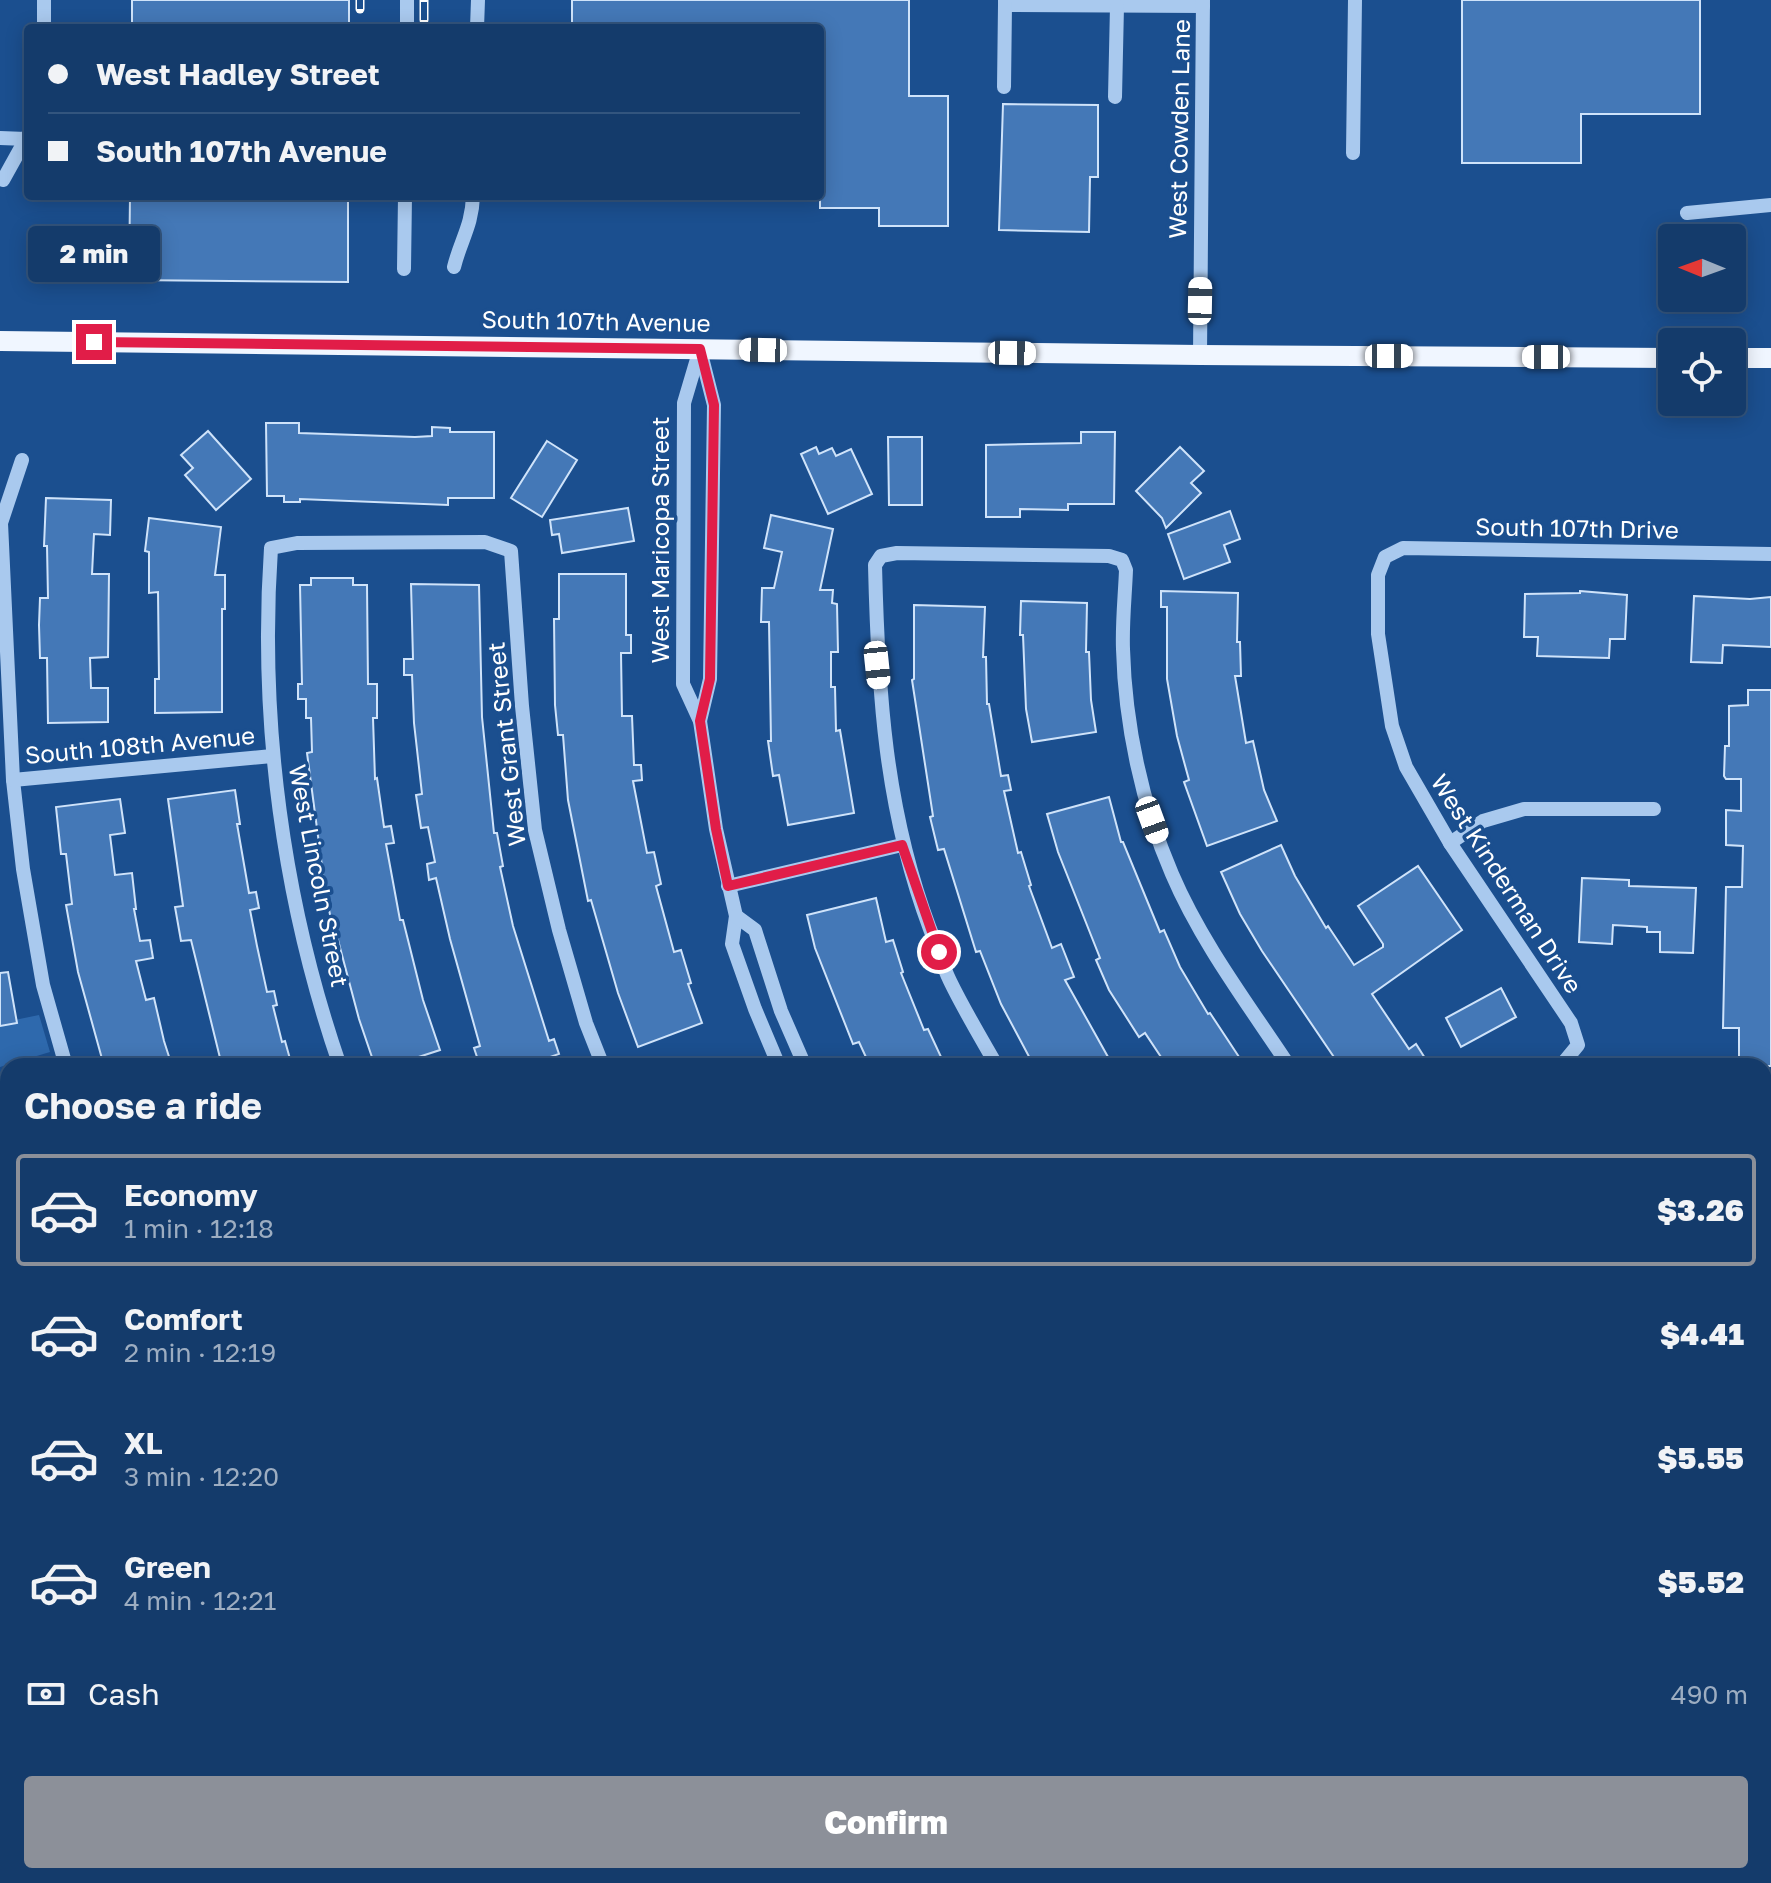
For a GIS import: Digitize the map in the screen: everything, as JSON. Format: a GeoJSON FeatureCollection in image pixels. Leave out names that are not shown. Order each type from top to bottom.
{"type":"FeatureCollection","features":[{"type":"Feature","properties":{"kind":"main road","name":"South 107th Avenue"},"geometry":{"type":"LineString","coordinates":[[0,341],[1658,358]]}},
{"type":"Feature","properties":{"kind":"main road"},"geometry":{"type":"LineString","coordinates":[[1746,358],[1771,358]]}},
{"type":"Feature","properties":{"kind":"street"},"geometry":{"type":"LineString","coordinates":[[44,0],[44,24]]}},
{"type":"Feature","properties":{"kind":"street"},"geometry":{"type":"LineString","coordinates":[[407,0],[407,24]]}},
{"type":"Feature","properties":{"kind":"street"},"geometry":{"type":"LineString","coordinates":[[477,24],[478,0]]}},
{"type":"Feature","properties":{"kind":"street"},"geometry":{"type":"LineString","coordinates":[[1353,153],[1355,0]]}},
{"type":"Feature","properties":{"kind":"street"},"geometry":{"type":"LineString","coordinates":[[1004,87],[1005,2],[1117,6],[1203,3]]}},
{"type":"Feature","properties":{"kind":"street","name":"West Cowden Lane"},"geometry":{"type":"LineString","coordinates":[[1200,355],[1203,3]]}},
{"type":"Feature","properties":{"kind":"street"},"geometry":{"type":"LineString","coordinates":[[1115,97],[1117,6]]}},
{"type":"Feature","properties":{"kind":"street"},"geometry":{"type":"LineString","coordinates":[[0,138],[24,137]]}},
{"type":"Feature","properties":{"kind":"street"},"geometry":{"type":"LineString","coordinates":[[3,180],[24,142]]}},
{"type":"Feature","properties":{"kind":"street"},"geometry":{"type":"LineString","coordinates":[[404,269],[405,200]]}},
{"type":"Feature","properties":{"kind":"street"},"geometry":{"type":"LineString","coordinates":[[454,267],[473,219],[473,200]]}},
{"type":"Feature","properties":{"kind":"street"},"geometry":{"type":"LineString","coordinates":[[1687,213],[1771,205]]}},
{"type":"Feature","properties":{"kind":"street","name":"West Maricopa Street"},"geometry":{"type":"LineString","coordinates":[[700,349],[684,403],[683,684],[700,721],[716,829],[736,916],[732,944],[776,1058]]}},
{"type":"Feature","properties":{"kind":"street","name":"West Maricopa Street"},"geometry":{"type":"LineString","coordinates":[[700,349],[714,405],[710,679],[700,721]]}},
{"type":"Feature","properties":{"kind":"street"},"geometry":{"type":"LineString","coordinates":[[22,460],[1,523],[13,780],[23,869],[43,985],[64,1058]]}},
{"type":"Feature","properties":{"kind":"street","name":"West Lincoln Street"},"geometry":{"type":"LineString","coordinates":[[337,1058],[296,904],[272,756],[267,598],[271,548],[297,543],[485,542],[511,551]]}},
{"type":"Feature","properties":{"kind":"street","name":"South 107th Drive"},"geometry":{"type":"LineString","coordinates":[[1385,557],[1403,548],[1771,554]]}},
{"type":"Feature","properties":{"kind":"street","name":"West Grant Street"},"geometry":{"type":"LineString","coordinates":[[511,551],[535,830],[559,930],[586,1023],[600,1058]]}},
{"type":"Feature","properties":{"kind":"street"},"geometry":{"type":"LineString","coordinates":[[993,1058],[949,979],[902,845],[887,757],[877,665],[875,565],[881,556],[897,553],[1109,556],[1122,560],[1126,570],[1123,650],[1130,722],[1152,820],[1172,875],[1214,951],[1284,1058]]}},
{"type":"Feature","properties":{"kind":"street","name":"West Kinderman Drive"},"geometry":{"type":"LineString","coordinates":[[1385,557],[1378,575],[1378,634],[1392,726],[1406,767],[1450,843],[1571,1023],[1578,1045],[1567,1058]]}},
{"type":"Feature","properties":{"kind":"street","name":"South 108th Avenue"},"geometry":{"type":"LineString","coordinates":[[13,780],[272,756]]}},
{"type":"Feature","properties":{"kind":"street"},"geometry":{"type":"LineString","coordinates":[[1450,843],[1483,821],[1524,809],[1654,809]]}},
{"type":"Feature","properties":{"kind":"street"},"geometry":{"type":"LineString","coordinates":[[728,886],[902,845]]}},
{"type":"Feature","properties":{"kind":"street","name":"West Maricopa Street"},"geometry":{"type":"LineString","coordinates":[[736,916],[755,930],[781,1011],[802,1058]]}},
{"type":"Feature","properties":{"kind":"shaded area"},"geometry":{"type":"Polygon","coordinates":[[[39,1015],[50,1052],[30,1058],[0,1058],[0,1023],[39,1015]]]}},
{"type":"Feature","properties":{"kind":"building"},"geometry":{"type":"Polygon","coordinates":[[[132,0],[349,0],[349,24],[132,24],[132,0]]]}},
{"type":"Feature","properties":{"kind":"building"},"geometry":{"type":"Polygon","coordinates":[[[572,0],[909,0],[909,96],[948,96],[948,226],[879,226],[879,208],[820,208],[820,200],[824,200],[824,24],[572,24],[572,0]]]}},
{"type":"Feature","properties":{"kind":"building"},"geometry":{"type":"Polygon","coordinates":[[[1462,0],[1700,0],[1700,114],[1581,114],[1581,163],[1462,163],[1462,0]]]}},
{"type":"Feature","properties":{"kind":"building"},"geometry":{"type":"Polygon","coordinates":[[[1003,104],[1098,105],[1098,177],[1090,177],[1089,232],[999,230],[1003,104]]]}},
{"type":"Feature","properties":{"kind":"building"},"geometry":{"type":"Polygon","coordinates":[[[130,200],[348,200],[348,282],[129,280],[130,200]]]}},
{"type":"Feature","properties":{"kind":"building"},"geometry":{"type":"Polygon","coordinates":[[[266,423],[299,423],[299,433],[415,437],[432,436],[432,427],[450,428],[450,432],[494,432],[494,498],[448,498],[448,505],[300,499],[300,502],[284,502],[284,496],[267,496],[266,423]]]}},
{"type":"Feature","properties":{"kind":"building"},"geometry":{"type":"Polygon","coordinates":[[[208,431],[251,479],[216,510],[185,475],[193,468],[181,455],[208,431]]]}},
{"type":"Feature","properties":{"kind":"building"},"geometry":{"type":"Polygon","coordinates":[[[1081,432],[1115,432],[1114,504],[1068,504],[1068,510],[1020,509],[1020,517],[986,517],[986,445],[1081,443],[1081,432]]]}},
{"type":"Feature","properties":{"kind":"building"},"geometry":{"type":"Polygon","coordinates":[[[888,437],[922,437],[922,505],[889,505],[888,437]]]}},
{"type":"Feature","properties":{"kind":"building"},"geometry":{"type":"Polygon","coordinates":[[[547,441],[577,460],[542,517],[511,498],[547,441]]]}},
{"type":"Feature","properties":{"kind":"building"},"geometry":{"type":"Polygon","coordinates":[[[816,447],[819,454],[832,448],[836,456],[851,449],[872,494],[828,514],[801,454],[816,447]]]}},
{"type":"Feature","properties":{"kind":"building"},"geometry":{"type":"Polygon","coordinates":[[[1180,447],[1204,471],[1191,483],[1201,493],[1166,528],[1162,518],[1136,491],[1180,447]]]}},
{"type":"Feature","properties":{"kind":"building"},"geometry":{"type":"Polygon","coordinates":[[[46,498],[111,500],[110,535],[94,534],[92,574],[109,574],[108,657],[90,658],[91,688],[108,688],[108,722],[48,723],[47,658],[40,658],[39,625],[40,598],[48,598],[47,546],[44,546],[46,498]]]}},
{"type":"Feature","properties":{"kind":"building"},"geometry":{"type":"Polygon","coordinates":[[[628,508],[634,541],[562,553],[559,534],[552,535],[550,520],[628,508]]]}},
{"type":"Feature","properties":{"kind":"building"},"geometry":{"type":"Polygon","coordinates":[[[1230,511],[1240,539],[1224,545],[1230,562],[1184,579],[1168,534],[1230,511]]]}},
{"type":"Feature","properties":{"kind":"building"},"geometry":{"type":"Polygon","coordinates":[[[771,515],[833,529],[820,590],[833,590],[832,603],[837,604],[838,652],[831,652],[831,687],[835,687],[836,731],[840,730],[854,813],[788,825],[779,775],[773,776],[768,741],[771,741],[769,622],[761,622],[762,588],[774,588],[782,552],[764,548],[771,515]]]}},
{"type":"Feature","properties":{"kind":"building"},"geometry":{"type":"Polygon","coordinates":[[[149,518],[221,527],[215,575],[225,575],[222,712],[155,713],[155,679],[159,679],[158,592],[149,593],[149,552],[145,551],[149,518]]]}},
{"type":"Feature","properties":{"kind":"building"},"geometry":{"type":"Polygon","coordinates":[[[559,574],[626,574],[626,635],[631,635],[631,653],[621,653],[622,716],[632,716],[634,765],[641,765],[642,780],[633,781],[647,853],[654,852],[661,884],[656,886],[674,952],[681,950],[691,983],[688,984],[702,1023],[638,1047],[618,993],[591,900],[588,901],[568,800],[563,735],[558,735],[555,705],[554,619],[559,619],[559,574]]]}},
{"type":"Feature","properties":{"kind":"building"},"geometry":{"type":"Polygon","coordinates":[[[311,578],[353,578],[353,585],[367,585],[368,684],[377,684],[377,718],[373,718],[375,779],[384,827],[391,826],[394,843],[386,844],[400,920],[403,920],[423,1000],[440,1050],[416,1058],[372,1058],[332,925],[307,753],[312,752],[311,718],[306,718],[306,699],[298,699],[298,684],[302,684],[300,585],[311,585],[311,578]]]}},
{"type":"Feature","properties":{"kind":"building"},"geometry":{"type":"Polygon","coordinates":[[[411,584],[479,585],[482,717],[494,833],[497,833],[503,866],[500,867],[513,926],[549,1041],[554,1039],[559,1054],[547,1058],[477,1058],[474,1048],[480,1046],[436,878],[429,880],[427,864],[435,862],[428,827],[421,828],[416,795],[422,794],[412,675],[404,675],[404,659],[413,659],[411,584]]]}},
{"type":"Feature","properties":{"kind":"building"},"geometry":{"type":"Polygon","coordinates":[[[1161,591],[1238,593],[1237,642],[1240,642],[1241,676],[1235,676],[1246,743],[1253,741],[1264,790],[1277,821],[1207,846],[1184,782],[1189,780],[1167,679],[1167,607],[1161,607],[1161,591]]]}},
{"type":"Feature","properties":{"kind":"building"},"geometry":{"type":"Polygon","coordinates":[[[1580,591],[1627,595],[1625,639],[1610,639],[1609,658],[1537,656],[1538,637],[1524,637],[1525,594],[1580,591]]]}},
{"type":"Feature","properties":{"kind":"building"},"geometry":{"type":"Polygon","coordinates":[[[1694,596],[1771,597],[1771,647],[1723,645],[1722,663],[1691,662],[1694,596]]]}},
{"type":"Feature","properties":{"kind":"building"},"geometry":{"type":"Polygon","coordinates":[[[1021,601],[1087,603],[1086,652],[1089,652],[1096,732],[1032,742],[1026,709],[1023,635],[1020,635],[1021,601]]]}},
{"type":"Feature","properties":{"kind":"building"},"geometry":{"type":"Polygon","coordinates":[[[914,605],[985,607],[983,657],[986,657],[987,704],[1001,776],[1008,775],[1011,790],[1004,791],[1018,853],[1021,852],[1029,886],[1052,948],[1061,944],[1074,977],[1065,980],[1106,1058],[1030,1058],[1001,1004],[980,951],[976,952],[944,849],[938,850],[930,817],[933,816],[914,679],[914,605]]]}},
{"type":"Feature","properties":{"kind":"building"},"geometry":{"type":"Polygon","coordinates":[[[1748,690],[1771,690],[1771,1058],[1739,1058],[1739,1028],[1723,1028],[1726,887],[1742,887],[1743,846],[1726,845],[1726,810],[1741,811],[1741,779],[1726,779],[1724,776],[1725,746],[1729,746],[1729,706],[1748,705],[1748,690]]]}},
{"type":"Feature","properties":{"kind":"building"},"geometry":{"type":"Polygon","coordinates":[[[235,790],[240,824],[237,824],[249,893],[256,892],[259,908],[250,910],[257,946],[267,992],[274,991],[277,1005],[273,1006],[282,1042],[285,1041],[290,1058],[220,1058],[191,940],[181,941],[175,907],[183,906],[168,799],[235,790]]]}},
{"type":"Feature","properties":{"kind":"building"},"geometry":{"type":"Polygon","coordinates":[[[1109,797],[1121,842],[1160,932],[1164,930],[1180,967],[1240,1058],[1162,1058],[1145,1033],[1139,1037],[1109,990],[1096,960],[1100,958],[1058,852],[1047,814],[1109,797]]]}},
{"type":"Feature","properties":{"kind":"building"},"geometry":{"type":"Polygon","coordinates":[[[120,799],[125,833],[110,835],[115,875],[132,873],[140,941],[150,940],[153,958],[136,961],[146,1000],[154,998],[169,1058],[102,1058],[78,972],[66,905],[72,904],[66,854],[61,854],[56,807],[120,799]]]}},
{"type":"Feature","properties":{"kind":"building"},"geometry":{"type":"Polygon","coordinates":[[[1281,845],[1295,876],[1326,928],[1328,926],[1354,965],[1383,947],[1358,906],[1418,866],[1462,930],[1372,994],[1409,1049],[1416,1044],[1425,1058],[1335,1058],[1262,951],[1240,914],[1221,872],[1281,845]]]}},
{"type":"Feature","properties":{"kind":"building"},"geometry":{"type":"Polygon","coordinates":[[[1582,878],[1629,880],[1629,886],[1696,888],[1693,953],[1660,952],[1660,932],[1647,932],[1647,927],[1613,925],[1612,944],[1579,942],[1582,878]]]}},
{"type":"Feature","properties":{"kind":"building"},"geometry":{"type":"Polygon","coordinates":[[[876,898],[886,942],[893,940],[901,973],[924,1030],[928,1029],[942,1058],[866,1058],[859,1042],[853,1044],[815,948],[807,915],[876,898]]]}},
{"type":"Feature","properties":{"kind":"building"},"geometry":{"type":"Polygon","coordinates":[[[8,972],[17,1023],[0,1026],[0,973],[8,972]]]}},
{"type":"Feature","properties":{"kind":"building"},"geometry":{"type":"Polygon","coordinates":[[[1501,988],[1516,1017],[1461,1047],[1446,1018],[1501,988]]]}},
{"type":"Feature","properties":{"kind":"railway"},"geometry":{"type":"LineString","coordinates":[[360,0],[360,9]]}},
{"type":"Feature","properties":{"kind":"railway"},"geometry":{"type":"LineString","coordinates":[[424,0],[424,20]]}},
{"type":"Feature","properties":{"kind":"route"},"geometry":{"type":"LineString","coordinates":[[94,342],[700,349],[714,405],[710,679],[700,721],[728,886],[902,845],[939,952]]}}]}
